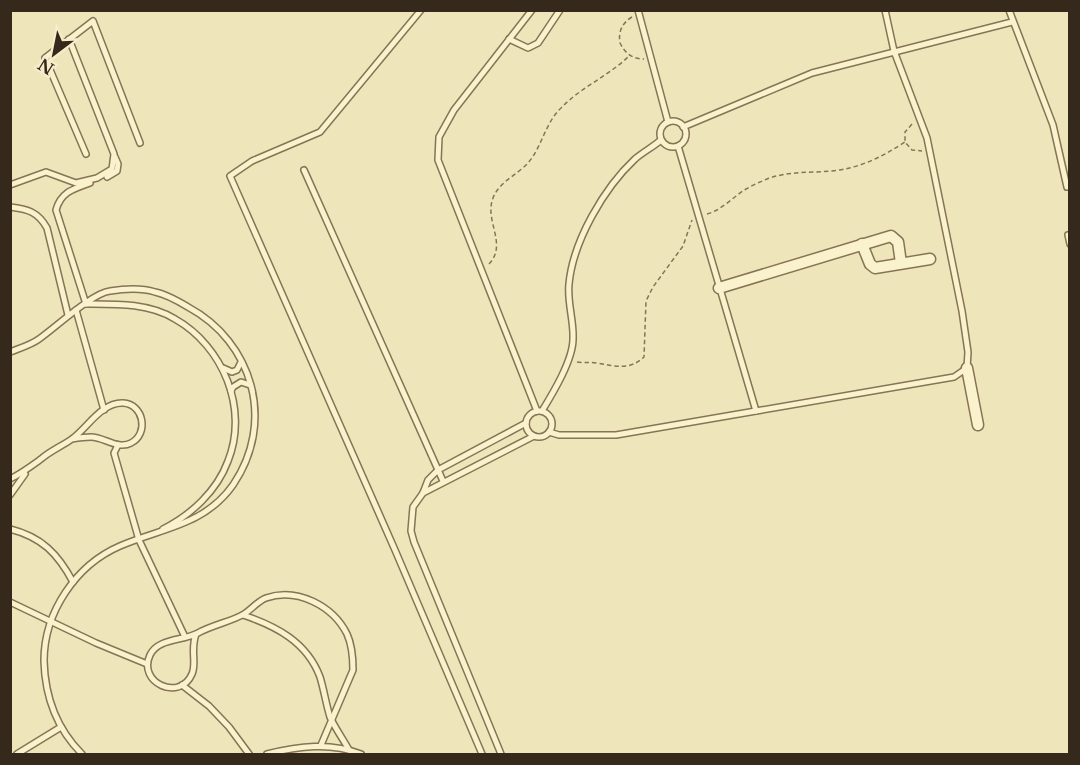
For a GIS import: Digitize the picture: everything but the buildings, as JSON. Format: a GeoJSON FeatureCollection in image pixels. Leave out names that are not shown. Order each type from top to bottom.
{"type":"FeatureCollection","features":[{"type":"Feature","properties":{"kind":"street"},"geometry":{"type":"LineString","coordinates":[[719,288],[891,236],[898,242],[901,263]]}},
{"type":"Feature","properties":{"kind":"street"},"geometry":{"type":"LineString","coordinates":[[862,244],[873,267],[930,259]]}},
{"type":"Feature","properties":{"kind":"street"},"geometry":{"type":"LineString","coordinates":[[967,368],[978,425]]}},
{"type":"Feature","properties":{"kind":"lane"},"geometry":{"type":"LineString","coordinates":[[421,10],[320,132],[252,161],[230,176],[482,754]]}},
{"type":"Feature","properties":{"kind":"lane"},"geometry":{"type":"LineString","coordinates":[[532,10],[454,110],[439,137],[438,160],[540,411]]}},
{"type":"Feature","properties":{"kind":"lane"},"geometry":{"type":"LineString","coordinates":[[509,39],[528,48],[538,42],[560,10]]}},
{"type":"Feature","properties":{"kind":"lane"},"geometry":{"type":"LineString","coordinates":[[549,432],[559,435],[616,435],[954,377],[967,368],[968,352],[962,311],[929,149],[894,51],[885,10]]}},
{"type":"Feature","properties":{"kind":"lane"},"geometry":{"type":"LineString","coordinates":[[1009,10],[1053,125],[1067,186]]}},
{"type":"Feature","properties":{"kind":"lane"},"geometry":{"type":"LineString","coordinates":[[639,13],[668,122]]}},
{"type":"Feature","properties":{"kind":"lane"},"geometry":{"type":"LineString","coordinates":[[86,154],[45,58],[93,21],[140,143]]}},
{"type":"Feature","properties":{"kind":"lane"},"geometry":{"type":"LineString","coordinates":[[683,127],[812,73],[1012,22]]}},
{"type":"Feature","properties":{"kind":"lane"},"geometry":{"type":"LineString","coordinates":[[69,39],[118,164],[117,171],[108,177],[64,193],[56,210],[86,304]]}},
{"type":"Feature","properties":{"kind":"lane"},"geometry":{"type":"LineString","coordinates":[[668,122],[676,122],[683,127],[685,138],[678,146],[668,147],[661,140],[660,132],[668,122]]}},
{"type":"Feature","properties":{"kind":"lane"},"geometry":{"type":"LineString","coordinates":[[501,754],[414,542],[411,531],[412,507],[423,493],[428,480],[438,470],[526,423],[530,415],[540,411],[559,383],[574,342],[569,285],[582,239],[594,213],[613,182],[636,159],[661,140]]}},
{"type":"Feature","properties":{"kind":"lane"},"geometry":{"type":"LineString","coordinates":[[678,146],[756,411]]}},
{"type":"Feature","properties":{"kind":"lane"},"geometry":{"type":"LineString","coordinates":[[10,185],[46,172],[76,183],[97,178],[112,170],[114,154]]}},
{"type":"Feature","properties":{"kind":"lane"},"geometry":{"type":"LineString","coordinates":[[304,170],[443,481]]}},
{"type":"Feature","properties":{"kind":"lane"},"geometry":{"type":"LineString","coordinates":[[10,207],[29,209],[42,220],[47,228],[68,315]]}},
{"type":"Feature","properties":{"kind":"lane"},"geometry":{"type":"LineString","coordinates":[[1068,235],[1070,243]]}},
{"type":"Feature","properties":{"kind":"lane"},"geometry":{"type":"LineString","coordinates":[[10,352],[36,341],[68,315],[106,291],[155,292],[204,315],[224,334],[242,360],[255,408],[253,436],[245,462],[232,486],[213,506],[191,521],[120,545],[102,555],[73,582],[64,594],[51,622],[45,648],[45,675],[53,711],[61,727],[82,754]]}},
{"type":"Feature","properties":{"kind":"lane"},"geometry":{"type":"LineString","coordinates":[[86,304],[142,306],[174,318],[201,338],[213,352],[231,391],[236,428],[229,461],[213,490],[189,513],[140,540]]}},
{"type":"Feature","properties":{"kind":"lane"},"geometry":{"type":"LineString","coordinates":[[76,310],[104,410]]}},
{"type":"Feature","properties":{"kind":"lane"},"geometry":{"type":"LineString","coordinates":[[222,368],[232,372],[237,370],[242,360]]}},
{"type":"Feature","properties":{"kind":"lane"},"geometry":{"type":"LineString","coordinates":[[231,391],[237,384],[250,385]]}},
{"type":"Feature","properties":{"kind":"lane"},"geometry":{"type":"LineString","coordinates":[[10,495],[14,487],[41,459],[72,439],[115,403],[128,403],[138,410],[143,422],[140,435],[130,443],[118,445],[92,437],[72,439]]}},
{"type":"Feature","properties":{"kind":"lane"},"geometry":{"type":"LineString","coordinates":[[423,493],[534,436],[542,436],[549,432],[552,422],[547,413],[540,411]]}},
{"type":"Feature","properties":{"kind":"lane"},"geometry":{"type":"LineString","coordinates":[[526,423],[528,430],[534,436]]}},
{"type":"Feature","properties":{"kind":"lane"},"geometry":{"type":"LineString","coordinates":[[118,445],[114,453],[140,540],[185,638]]}},
{"type":"Feature","properties":{"kind":"lane"},"geometry":{"type":"LineString","coordinates":[[10,479],[28,471]]}},
{"type":"Feature","properties":{"kind":"lane"},"geometry":{"type":"LineString","coordinates":[[10,529],[24,532],[45,544],[62,561],[73,582]]}},
{"type":"Feature","properties":{"kind":"lane"},"geometry":{"type":"LineString","coordinates":[[196,634],[192,650],[194,666],[192,674],[182,685],[170,688],[158,685],[150,676],[147,664],[149,658],[161,644],[185,638],[243,615],[267,597],[291,595],[312,600],[323,607],[341,624],[348,636],[353,669],[321,745]]}},
{"type":"Feature","properties":{"kind":"lane"},"geometry":{"type":"LineString","coordinates":[[10,602],[96,644],[147,664]]}},
{"type":"Feature","properties":{"kind":"lane"},"geometry":{"type":"LineString","coordinates":[[243,615],[281,631],[299,644],[307,654],[319,675],[331,719],[349,750]]}},
{"type":"Feature","properties":{"kind":"lane"},"geometry":{"type":"LineString","coordinates":[[182,685],[209,706],[229,727],[249,754]]}},
{"type":"Feature","properties":{"kind":"lane"},"geometry":{"type":"LineString","coordinates":[[17,754],[61,727]]}},
{"type":"Feature","properties":{"kind":"lane"},"geometry":{"type":"LineString","coordinates":[[267,754],[321,745],[361,754]]}},
{"type":"Feature","properties":{"kind":"path"},"geometry":{"type":"LineString","coordinates":[[639,13],[626,21],[621,30],[620,43],[630,55],[637,59],[651,58]]}},
{"type":"Feature","properties":{"kind":"path"},"geometry":{"type":"LineString","coordinates":[[482,271],[492,261],[498,247],[491,210],[493,198],[505,181],[519,172],[533,157],[553,117],[561,107],[611,73],[630,55]]}},
{"type":"Feature","properties":{"kind":"path"},"geometry":{"type":"LineString","coordinates":[[920,120],[908,126],[904,136],[905,142],[917,152],[929,149]]}},
{"type":"Feature","properties":{"kind":"path"},"geometry":{"type":"LineString","coordinates":[[567,361],[625,367],[644,357],[646,301],[653,287],[684,246],[692,219],[714,212],[747,189],[769,178],[857,167],[882,157],[905,142]]}}]}
